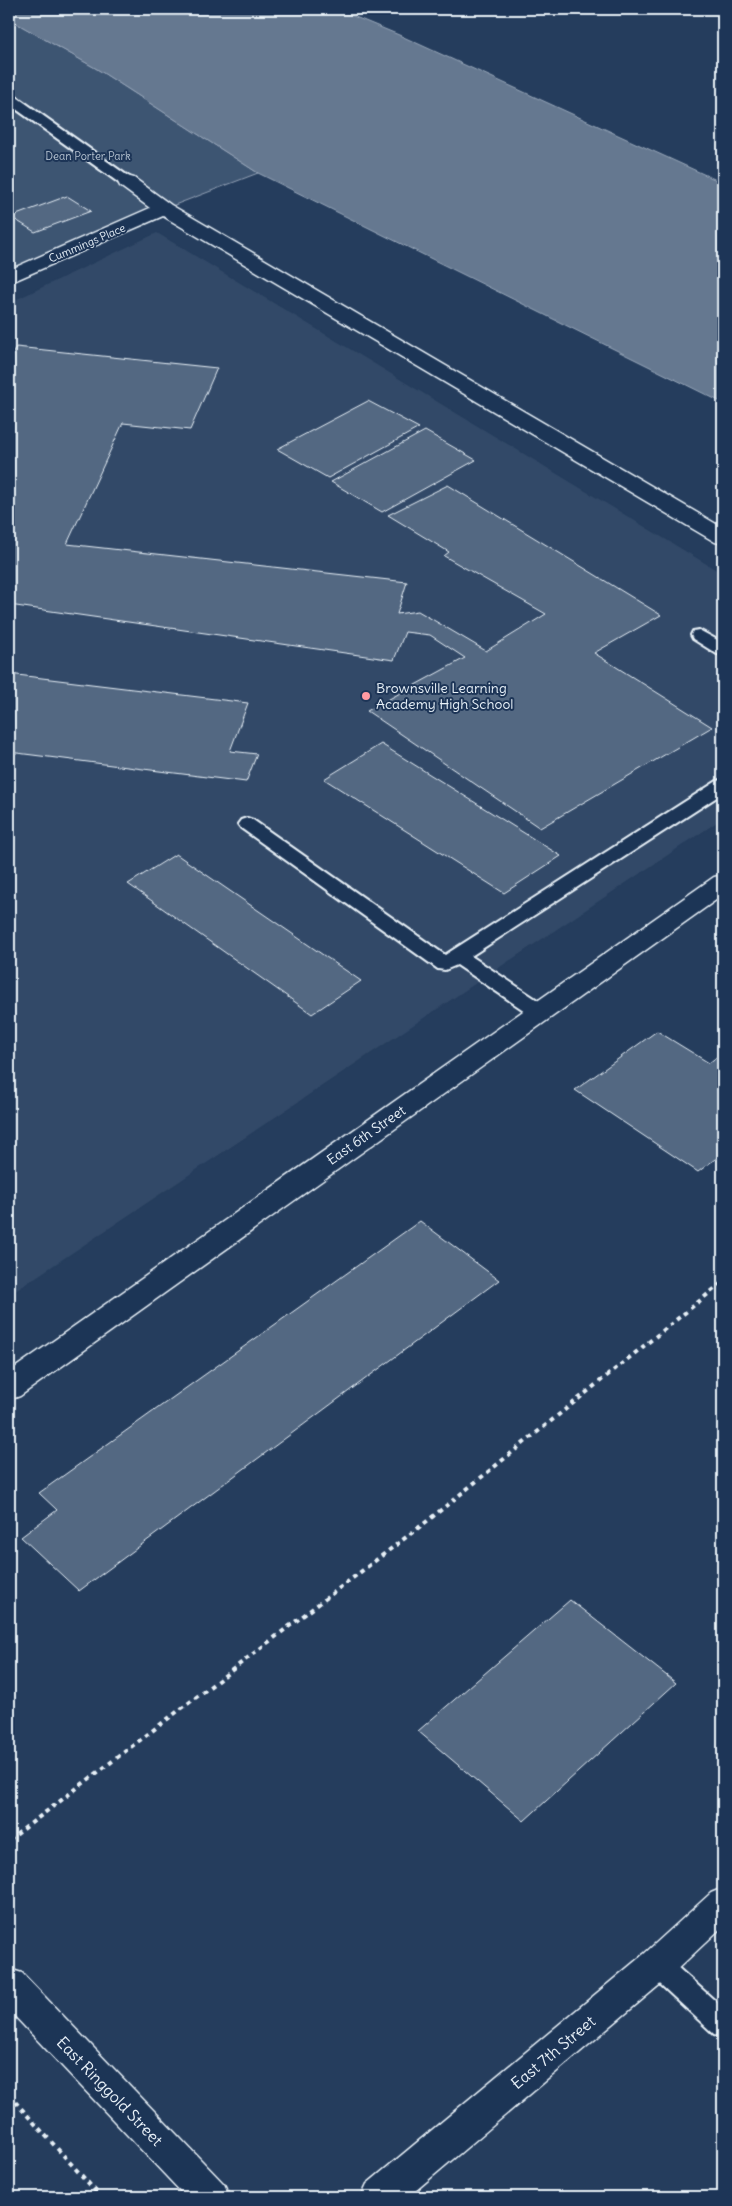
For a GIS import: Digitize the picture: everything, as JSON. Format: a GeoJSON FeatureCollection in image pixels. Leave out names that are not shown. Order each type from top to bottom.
{"type":"FeatureCollection","features":[{"type":"Feature","properties":{"kind":"street"},"geometry":{"type":"LineString","coordinates":[[127,182],[164,209],[723,537]]}},
{"type":"Feature","properties":{"kind":"street","name":"Cummings Place"},"geometry":{"type":"LineString","coordinates":[[9,276],[164,209]]}},
{"type":"Feature","properties":{"kind":"street","name":"East 6th Street"},"geometry":{"type":"LineString","coordinates":[[9,1388],[723,883]]}},
{"type":"Feature","properties":{"kind":"street","name":"East 7th Street"},"geometry":{"type":"LineString","coordinates":[[380,2197],[657,1965],[723,1904]]}},
{"type":"Feature","properties":{"kind":"street","name":"East Ringgold Street"},"geometry":{"type":"LineString","coordinates":[[9,1985],[211,2197]]}},
{"type":"Feature","properties":{"kind":"lane"},"geometry":{"type":"LineString","coordinates":[[9,98],[127,182]]}},
{"type":"Feature","properties":{"kind":"lane"},"geometry":{"type":"LineString","coordinates":[[699,635],[723,650]]}},
{"type":"Feature","properties":{"kind":"lane"},"geometry":{"type":"LineString","coordinates":[[247,824],[445,964],[723,785]]}},
{"type":"Feature","properties":{"kind":"lane"},"geometry":{"type":"LineString","coordinates":[[457,956],[541,1012]]}},
{"type":"Feature","properties":{"kind":"lane"},"geometry":{"type":"LineString","coordinates":[[657,1965],[723,2025]]}},
{"type":"Feature","properties":{"kind":"path"},"geometry":{"type":"LineString","coordinates":[[9,1840],[426,1522],[723,1282]]}},
{"type":"Feature","properties":{"kind":"path"},"geometry":{"type":"LineString","coordinates":[[9,2096],[44,2132],[101,2197]]}},
{"type":"Feature","properties":{"kind":"shaded area"},"geometry":{"type":"Polygon","coordinates":[[[9,9],[336,9],[399,35],[723,183],[723,403],[258,173],[97,69],[9,19],[9,9]]]}},
{"type":"Feature","properties":{"kind":"shaded area","name":"Brownsville Learning Academy High School"},"geometry":{"type":"Polygon","coordinates":[[[157,233],[723,574],[723,818],[9,1295],[9,303],[157,233]]]}},
{"type":"Feature","properties":{"kind":"green space","name":"Dean Porter Park"},"geometry":{"type":"Polygon","coordinates":[[[9,19],[97,69],[258,173],[164,209],[9,277],[9,19]]]}},
{"type":"Feature","properties":{"kind":"building"},"geometry":{"type":"Polygon","coordinates":[[[67,196],[91,211],[35,232],[11,217],[67,196]]]}},
{"type":"Feature","properties":{"kind":"building"},"geometry":{"type":"Polygon","coordinates":[[[16,347],[217,368],[190,430],[123,423],[67,544],[407,582],[397,614],[418,611],[486,651],[546,614],[444,556],[449,552],[388,515],[448,485],[661,615],[594,653],[712,727],[540,828],[367,711],[465,658],[430,635],[405,632],[394,660],[9,605],[9,361],[16,347]]]}},
{"type":"Feature","properties":{"kind":"building"},"geometry":{"type":"Polygon","coordinates":[[[368,401],[419,428],[328,478],[277,449],[368,401]]]}},
{"type":"Feature","properties":{"kind":"building"},"geometry":{"type":"Polygon","coordinates":[[[425,431],[476,460],[382,512],[331,482],[425,431]]]}},
{"type":"Feature","properties":{"kind":"building"},"geometry":{"type":"Polygon","coordinates":[[[9,674],[248,703],[230,751],[257,754],[246,782],[9,752],[9,674]]]}},
{"type":"Feature","properties":{"kind":"building"},"geometry":{"type":"Polygon","coordinates":[[[381,744],[561,856],[504,893],[324,779],[381,744]]]}},
{"type":"Feature","properties":{"kind":"building"},"geometry":{"type":"Polygon","coordinates":[[[176,854],[361,981],[312,1014],[128,884],[176,854]]]}},
{"type":"Feature","properties":{"kind":"building"},"geometry":{"type":"Polygon","coordinates":[[[657,1031],[709,1063],[723,1052],[723,1153],[698,1172],[575,1090],[657,1031]]]}},
{"type":"Feature","properties":{"kind":"building"},"geometry":{"type":"Polygon","coordinates":[[[420,1221],[499,1280],[79,1591],[21,1537],[57,1510],[39,1493],[420,1221]]]}},
{"type":"Feature","properties":{"kind":"building"},"geometry":{"type":"Polygon","coordinates":[[[570,1600],[676,1683],[524,1821],[418,1731],[570,1600]]]}},
{"type":"Feature","properties":{"kind":"place","name":"Brownsville Learning Academy High School"},"geometry":{"type":"Point","coordinates":[366,696]}}]}
